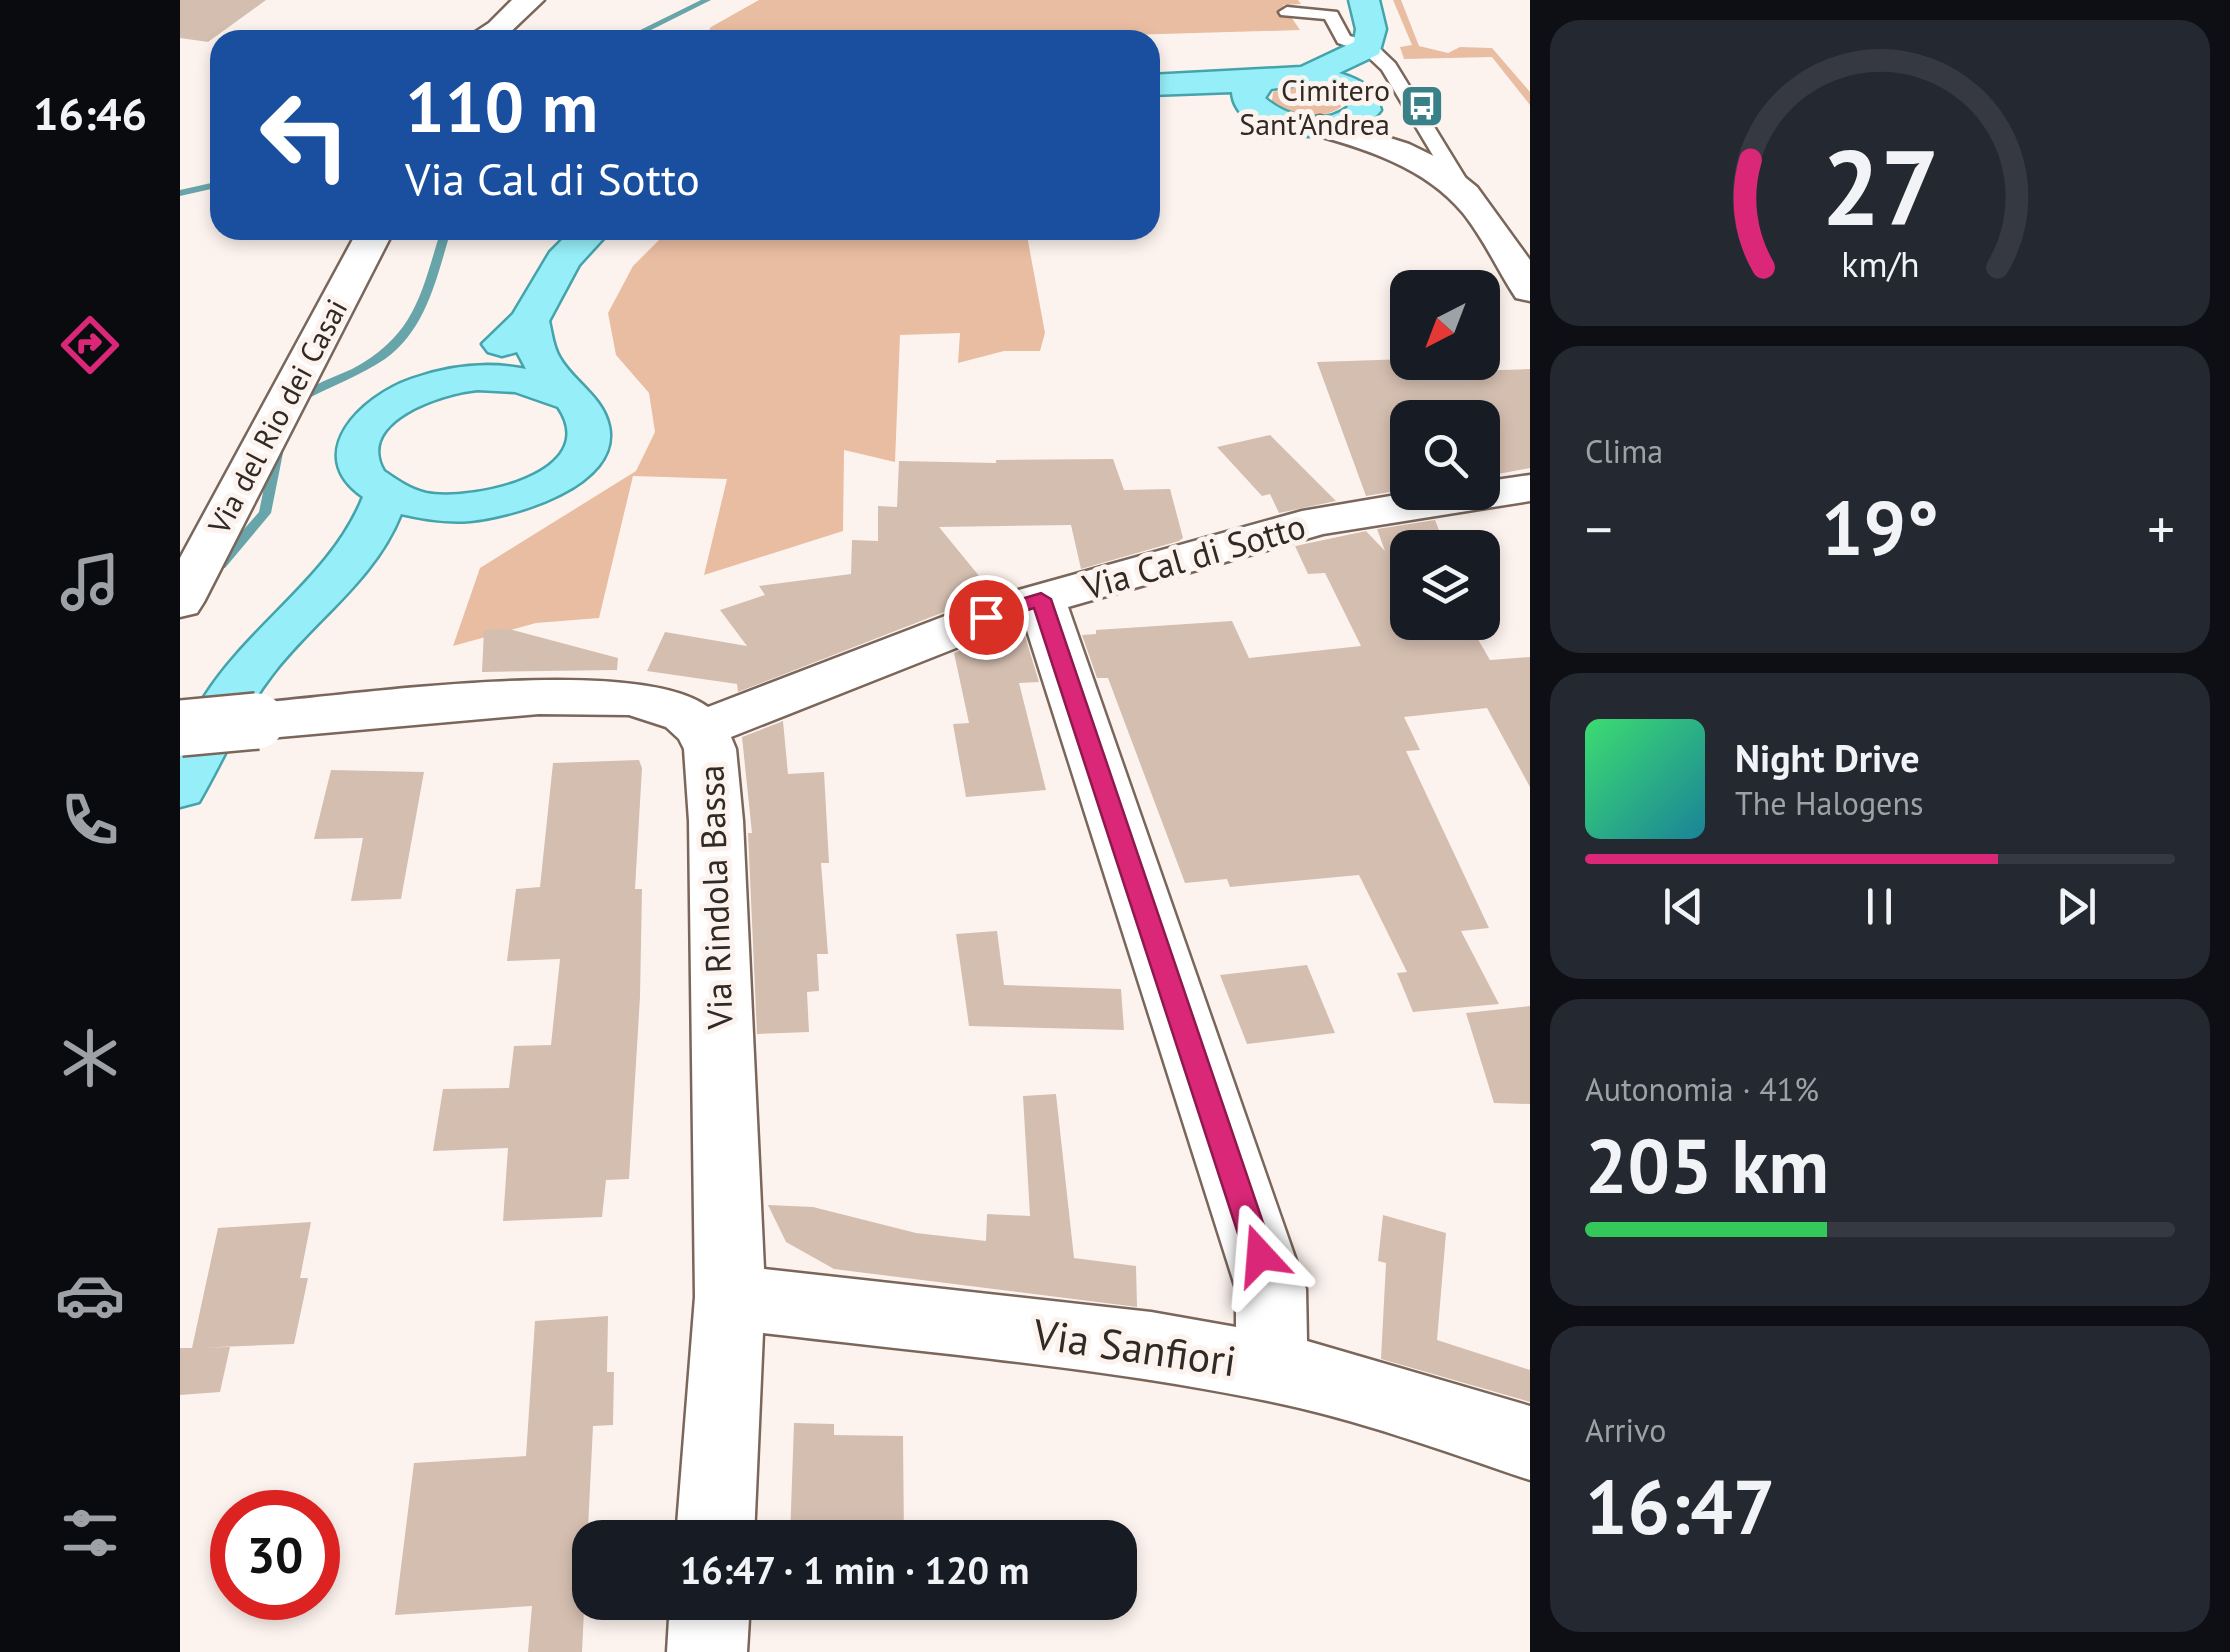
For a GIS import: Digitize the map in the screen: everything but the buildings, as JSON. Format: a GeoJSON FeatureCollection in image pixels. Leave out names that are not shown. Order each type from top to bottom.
{"type":"FeatureCollection","features":[{"type":"Feature","properties":{"kind":"main road"},"geometry":{"type":"LineString","coordinates":[[1160,88],[1320,126],[1348,122],[1361,100],[1371,29],[1364,0]]}},
{"type":"Feature","properties":{"kind":"main road"},"geometry":{"type":"LineString","coordinates":[[1265,110],[1307,76],[1366,50]]}},
{"type":"Feature","properties":{"kind":"main road"},"geometry":{"type":"LineString","coordinates":[[1307,76],[1333,81],[1361,100]]}},
{"type":"Feature","properties":{"kind":"main road"},"geometry":{"type":"LineString","coordinates":[[461,378],[530,321],[563,260],[582,240]]}},
{"type":"Feature","properties":{"kind":"main road"},"geometry":{"type":"LineString","coordinates":[[530,321],[539,357],[586,414],[590,436],[582,458],[560,478],[529,495],[490,505],[450,508],[415,504],[386,494],[364,476],[356,456],[360,434],[377,413],[403,396],[461,378],[510,377],[543,384],[569,397]]}},
{"type":"Feature","properties":{"kind":"main road"},"geometry":{"type":"LineString","coordinates":[[180,788],[219,707],[271,642],[355,560],[376,525],[386,494]]}},
{"type":"Feature","properties":{"kind":"main road"},"geometry":{"type":"LineString","coordinates":[[355,560],[450,508]]}},
{"type":"Feature","properties":{"kind":"street"},"geometry":{"type":"LineString","coordinates":[[498,30],[529,0]]}},
{"type":"Feature","properties":{"kind":"street"},"geometry":{"type":"LineString","coordinates":[[1361,100],[1420,163]]}},
{"type":"Feature","properties":{"kind":"street"},"geometry":{"type":"LineString","coordinates":[[1320,126],[1364,139],[1420,163],[1466,195],[1525,276]]}},
{"type":"Feature","properties":{"kind":"street","name":"Via del Rio dei Casai"},"geometry":{"type":"LineString","coordinates":[[180,602],[371,240]]}},
{"type":"Feature","properties":{"kind":"street","name":"Via Cal di Sotto"},"geometry":{"type":"LineString","coordinates":[[701,729],[929,638],[1041,599],[1318,521],[1530,488]]}},
{"type":"Feature","properties":{"kind":"street"},"geometry":{"type":"LineString","coordinates":[[1041,599],[1271,1289],[1272,1366]]}},
{"type":"Feature","properties":{"kind":"street","name":"Via Rindola Bassa"},"geometry":{"type":"LineString","coordinates":[[180,728],[588,696],[659,704],[684,715],[701,729],[710,749],[716,821],[730,1296],[715,1520]]}},
{"type":"Feature","properties":{"kind":"street","name":"Via Sanfiori"},"geometry":{"type":"LineString","coordinates":[[730,1296],[1151,1346],[1272,1366],[1363,1390],[1530,1443]]}},
{"type":"Feature","properties":{"kind":"street"},"geometry":{"type":"LineString","coordinates":[[707,1652],[709,1620]]}},
{"type":"Feature","properties":{"kind":"lane"},"geometry":{"type":"LineString","coordinates":[[1288,12],[1330,15],[1344,39],[1389,67],[1466,195]]}},
{"type":"Feature","properties":{"kind":"shaded area"},"geometry":{"type":"Polygon","coordinates":[[[759,0],[1298,0],[1301,4],[1283,5],[1300,30],[1160,34],[1160,30],[709,30],[759,0]]]}},
{"type":"Feature","properties":{"kind":"shaded area"},"geometry":{"type":"Polygon","coordinates":[[[1393,0],[1401,0],[1419,46],[1448,53],[1460,47],[1492,48],[1530,92],[1530,105],[1492,57],[1404,59],[1400,47],[1412,45],[1393,0]]]}},
{"type":"Feature","properties":{"kind":"shaded area"},"geometry":{"type":"Polygon","coordinates":[[[1299,85],[1323,88],[1339,97],[1341,107],[1325,114],[1306,115],[1288,111],[1272,101],[1273,92],[1299,85]]]}},
{"type":"Feature","properties":{"kind":"shaded area"},"geometry":{"type":"Polygon","coordinates":[[[659,240],[1028,240],[1045,333],[1040,351],[1004,351],[958,363],[960,333],[900,335],[895,462],[844,450],[843,531],[704,575],[727,479],[633,476],[599,618],[536,623],[453,646],[480,568],[636,471],[655,432],[649,393],[616,355],[608,313],[633,266],[659,240]]]}},
{"type":"Feature","properties":{"kind":"waterway"},"geometry":{"type":"LineString","coordinates":[[645,30],[707,0]]}},
{"type":"Feature","properties":{"kind":"waterway"},"geometry":{"type":"LineString","coordinates":[[180,193],[210,186]]}},
{"type":"Feature","properties":{"kind":"waterway"},"geometry":{"type":"LineString","coordinates":[[299,405],[305,396],[368,364],[401,339],[423,301],[443,240]]}},
{"type":"Feature","properties":{"kind":"waterway"},"geometry":{"type":"LineString","coordinates":[[220,565],[265,513],[278,448]]}},
{"type":"Feature","properties":{"kind":"place","name":"Cimitero Sant'Andrea"},"geometry":{"type":"Point","coordinates":[1422,106]}},
{"type":"Feature","properties":{"kind":"route"},"geometry":{"type":"LineString","coordinates":[[986,617],[1041,599],[1260,1255]]}}]}
